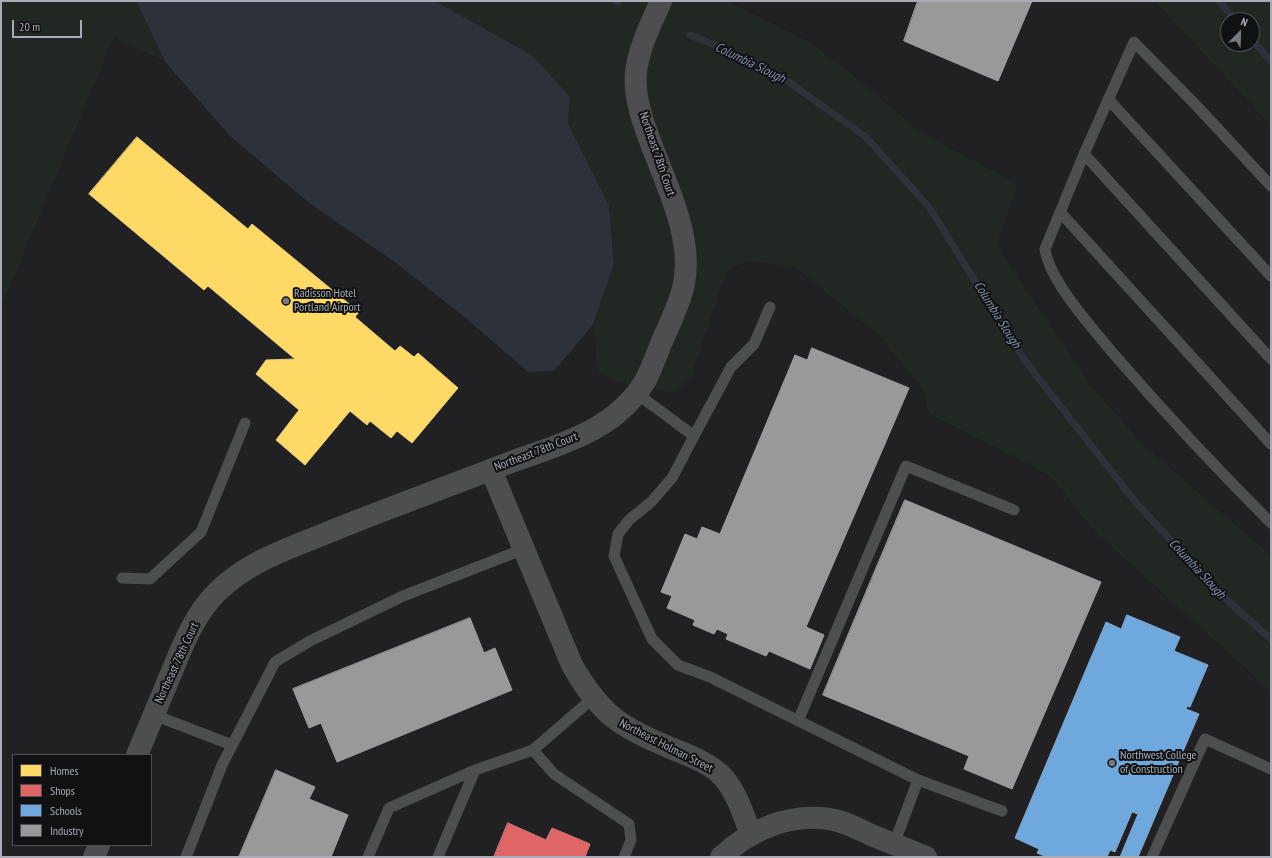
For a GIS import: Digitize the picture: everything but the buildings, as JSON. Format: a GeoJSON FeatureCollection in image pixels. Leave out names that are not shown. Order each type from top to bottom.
{"type":"FeatureCollection","features":[{"type":"Feature","properties":{"kind":"street","name":"Northeast 78th Court"},"geometry":{"type":"LineString","coordinates":[[137,754],[184,642],[202,610],[214,595],[230,580],[251,566],[277,553],[389,508],[557,445],[604,424],[628,405],[645,381],[672,318],[684,281],[685,246],[672,195],[648,135],[638,96],[636,73],[642,46],[661,1]]}},
{"type":"Feature","properties":{"kind":"street","name":"Northeast Holman Street"},"geometry":{"type":"LineString","coordinates":[[492,470],[572,665],[593,698],[614,719],[636,733],[705,763],[723,777],[739,802],[752,835]]}},
{"type":"Feature","properties":{"kind":"street"},"geometry":{"type":"LineString","coordinates":[[721,857],[752,835],[791,819],[814,818],[830,819],[845,824],[926,857]]}},
{"type":"Feature","properties":{"kind":"street"},"geometry":{"type":"LineString","coordinates":[[94,857],[99,846]]}},
{"type":"Feature","properties":{"kind":"lane"},"geometry":{"type":"LineString","coordinates":[[1271,186],[1194,102],[1134,42],[1084,154],[1045,249],[1047,259],[1080,314],[1149,395],[1271,523]]}},
{"type":"Feature","properties":{"kind":"lane"},"geometry":{"type":"LineString","coordinates":[[1108,99],[1271,276]]}},
{"type":"Feature","properties":{"kind":"lane"},"geometry":{"type":"LineString","coordinates":[[1084,154],[1271,359]]}},
{"type":"Feature","properties":{"kind":"lane"},"geometry":{"type":"LineString","coordinates":[[1060,212],[1271,444]]}},
{"type":"Feature","properties":{"kind":"lane"},"geometry":{"type":"LineString","coordinates":[[770,307],[754,344],[731,367],[672,478],[651,502],[629,520],[618,534],[614,556],[652,639],[678,665],[710,677],[918,780],[1002,811]]}},
{"type":"Feature","properties":{"kind":"lane"},"geometry":{"type":"LineString","coordinates":[[636,393],[694,436]]}},
{"type":"Feature","properties":{"kind":"lane"},"geometry":{"type":"LineString","coordinates":[[122,578],[150,579],[201,532],[245,423]]}},
{"type":"Feature","properties":{"kind":"lane"},"geometry":{"type":"LineString","coordinates":[[798,721],[906,466],[1014,510]]}},
{"type":"Feature","properties":{"kind":"lane"},"geometry":{"type":"LineString","coordinates":[[186,857],[222,766],[275,662],[310,641],[403,596],[524,549]]}},
{"type":"Feature","properties":{"kind":"lane"},"geometry":{"type":"LineString","coordinates":[[368,857],[389,808],[475,770],[533,750],[593,698]]}},
{"type":"Feature","properties":{"kind":"lane"},"geometry":{"type":"LineString","coordinates":[[154,715],[232,745]]}},
{"type":"Feature","properties":{"kind":"lane"},"geometry":{"type":"LineString","coordinates":[[1152,857],[1205,739],[1271,769]]}},
{"type":"Feature","properties":{"kind":"lane"},"geometry":{"type":"LineString","coordinates":[[533,750],[554,774],[629,824],[631,840],[624,857]]}},
{"type":"Feature","properties":{"kind":"lane"},"geometry":{"type":"LineString","coordinates":[[438,857],[475,770]]}},
{"type":"Feature","properties":{"kind":"lane"},"geometry":{"type":"LineString","coordinates":[[894,844],[918,780]]}},
{"type":"Feature","properties":{"kind":"shaded area"},"geometry":{"type":"Polygon","coordinates":[[[1,1],[136,1],[165,62],[114,38],[1,309],[1,1]]]}},
{"type":"Feature","properties":{"kind":"shaded area"},"geometry":{"type":"Polygon","coordinates":[[[136,1],[435,1],[533,56],[570,97],[568,123],[609,205],[614,264],[593,325],[554,371],[528,372],[463,316],[396,263],[309,203],[230,136],[165,62],[136,1]]]}},
{"type":"Feature","properties":{"kind":"shaded area"},"geometry":{"type":"Polygon","coordinates":[[[435,1],[728,1],[807,40],[852,74],[920,131],[1018,184],[997,246],[1090,384],[1142,443],[1271,555],[1271,692],[1094,531],[1050,476],[929,414],[922,389],[879,336],[796,268],[749,261],[727,271],[692,376],[674,393],[619,382],[597,371],[593,325],[614,264],[609,205],[568,123],[570,97],[435,1]]]}},
{"type":"Feature","properties":{"kind":"shaded area"},"geometry":{"type":"Polygon","coordinates":[[[728,1],[1154,1],[1271,126],[1271,555],[1142,443],[1090,384],[997,246],[1018,184],[920,131],[852,74],[807,40],[728,1]]]}},
{"type":"Feature","properties":{"kind":"shaded area"},"geometry":{"type":"Polygon","coordinates":[[[1154,1],[1271,1],[1271,126],[1154,1]]]}},
{"type":"Feature","properties":{"kind":"shaded area"},"geometry":{"type":"Polygon","coordinates":[[[114,38],[165,62],[230,136],[309,203],[396,263],[463,316],[528,372],[554,371],[593,325],[597,371],[692,376],[727,271],[749,261],[796,268],[879,336],[922,389],[929,414],[1050,476],[1094,531],[1271,692],[1271,857],[1,857],[1,309],[114,38]]]}},
{"type":"Feature","properties":{"kind":"waterway","name":"Columbia Slough"},"geometry":{"type":"LineString","coordinates":[[1219,1],[1229,12]]}},
{"type":"Feature","properties":{"kind":"waterway","name":"Columbia Slough"},"geometry":{"type":"LineString","coordinates":[[690,35],[717,46],[783,78],[866,137],[929,207],[1025,361],[1137,504],[1230,603],[1271,639]]}},
{"type":"Feature","properties":{"kind":"waterway","name":"Columbia Slough"},"geometry":{"type":"LineString","coordinates":[[1260,49],[1271,62]]}},
{"type":"Feature","properties":{"kind":"place","name":"Radisson Hotel Portland Airport"},"geometry":{"type":"Point","coordinates":[286,301]}},
{"type":"Feature","properties":{"kind":"place","name":"Northwest College of Construction"},"geometry":{"type":"Point","coordinates":[1112,763]}}]}
